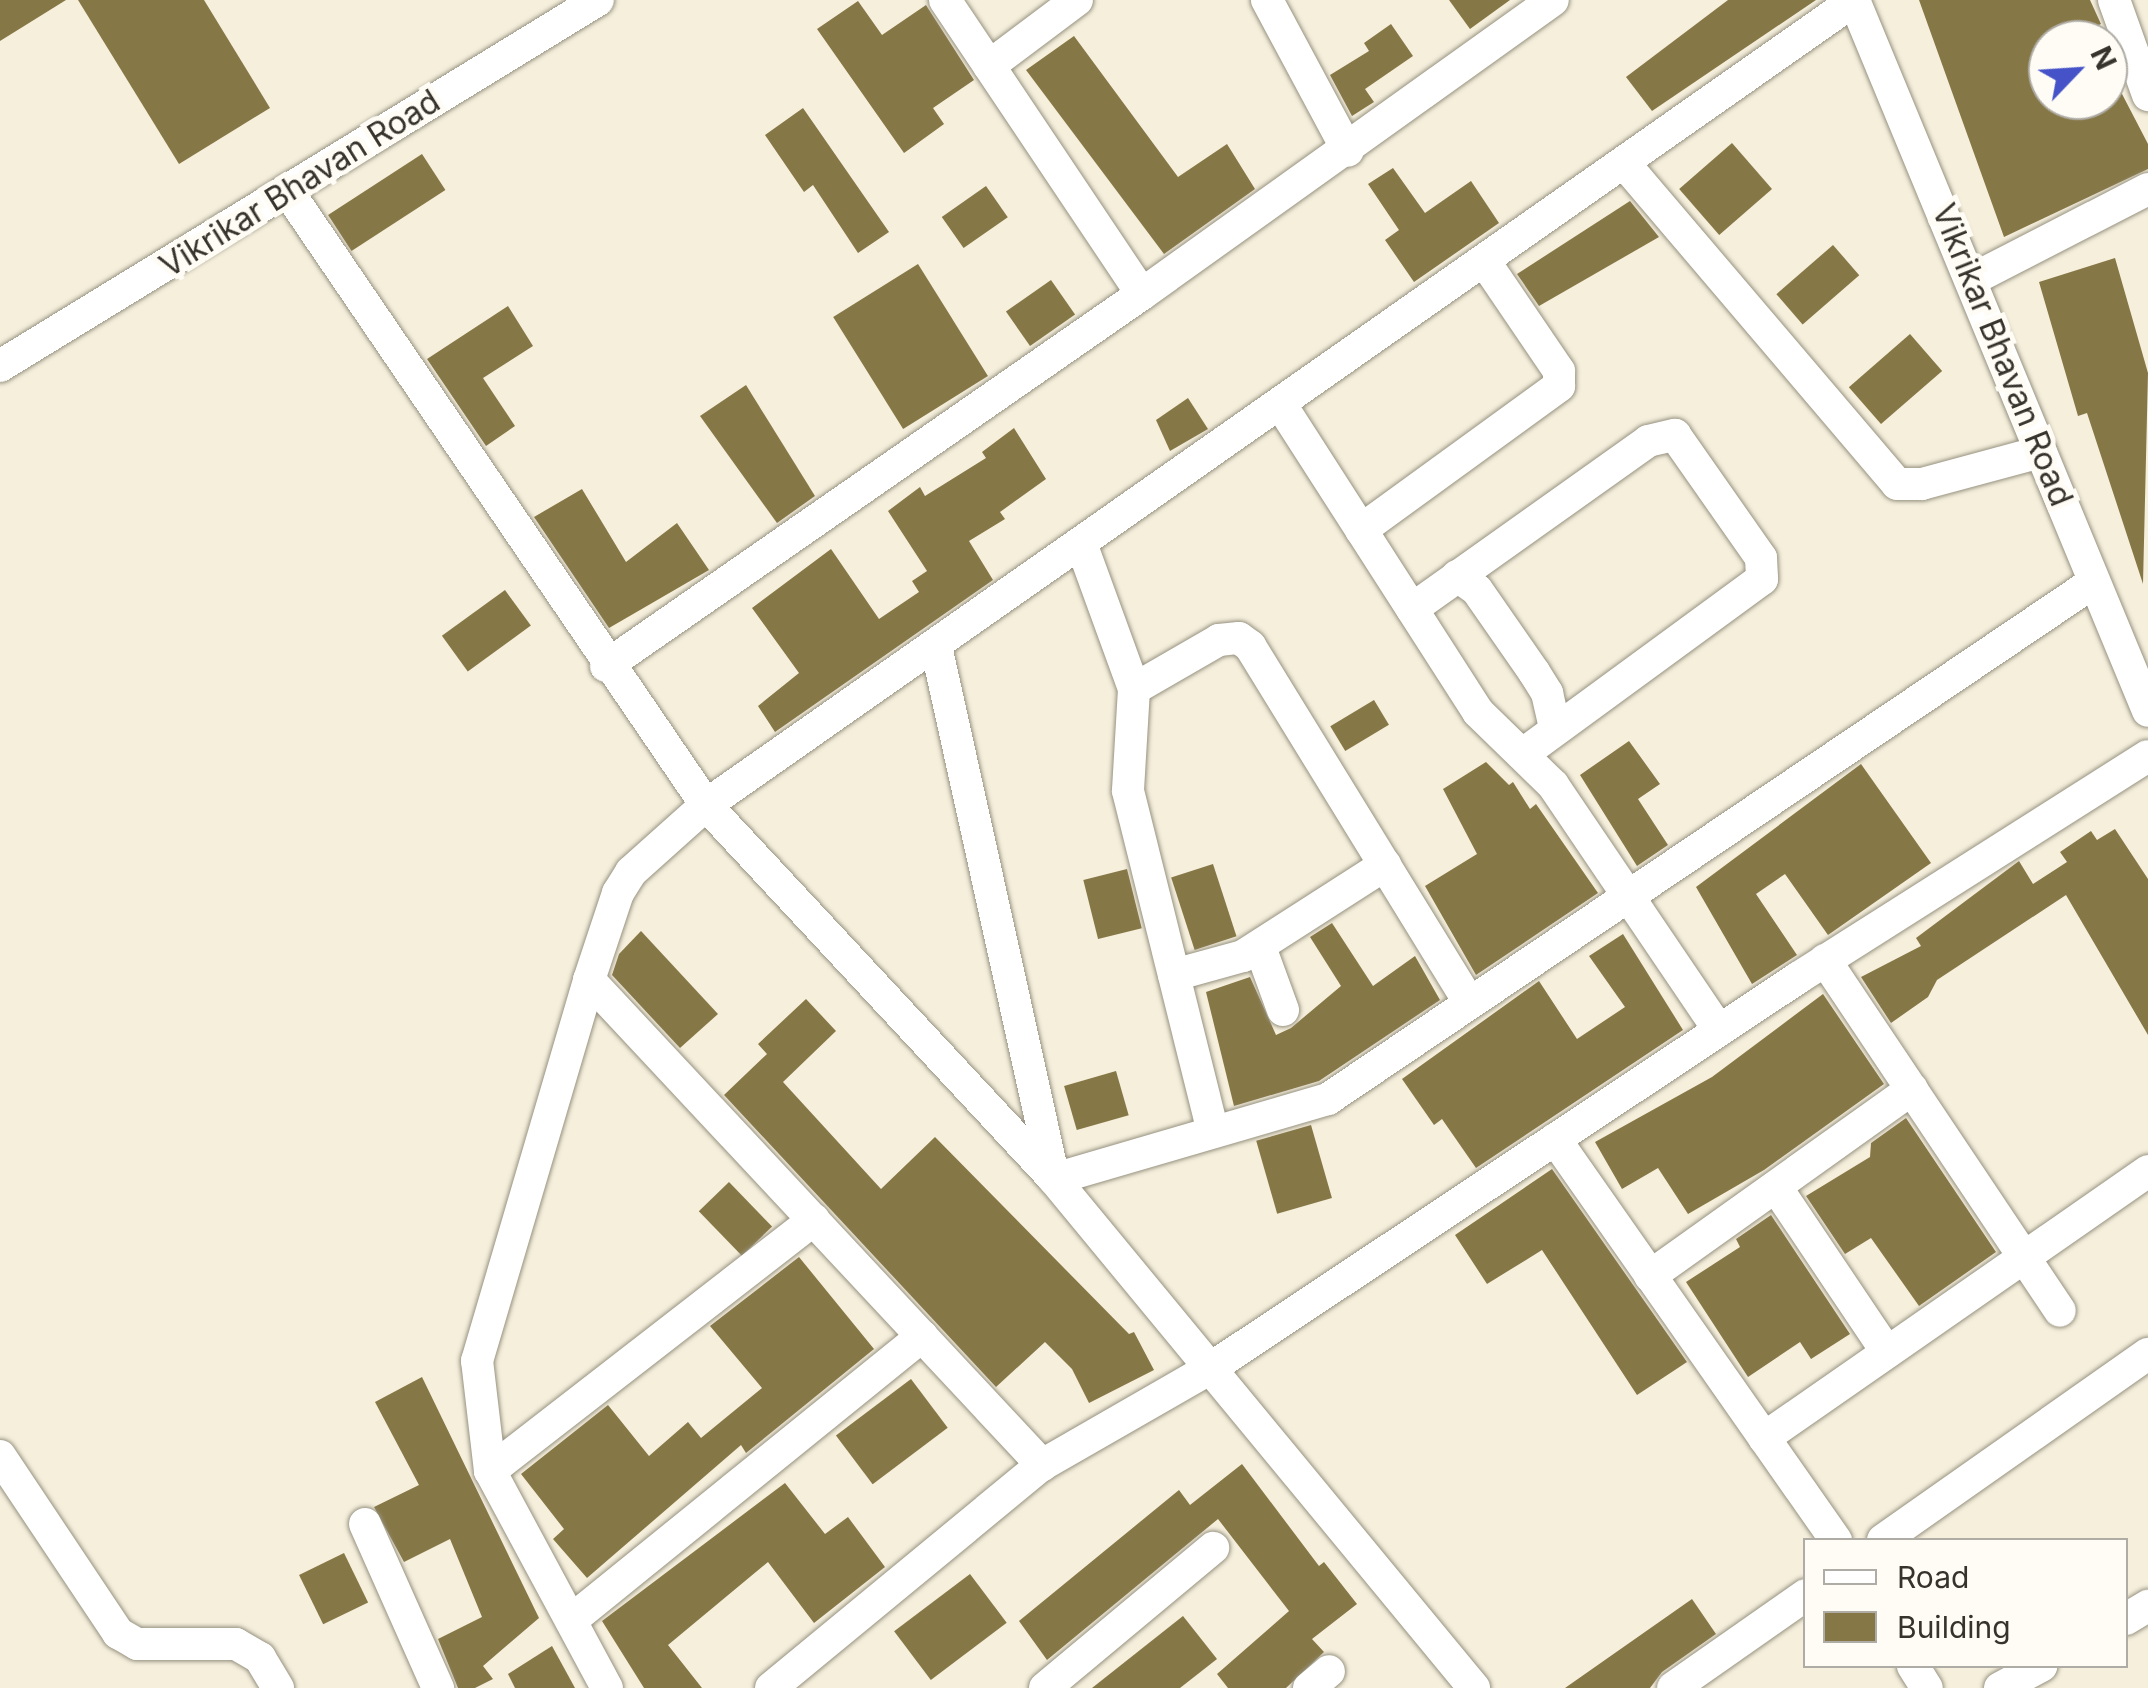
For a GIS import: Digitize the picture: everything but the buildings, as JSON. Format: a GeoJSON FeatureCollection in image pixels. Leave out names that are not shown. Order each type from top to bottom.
{"type":"FeatureCollection","features":[{"type":"Feature","properties":{"kind":"street","name":"Vikrikar Bhavan Road"},"geometry":{"type":"LineString","coordinates":[[0,366],[598,0]]}},
{"type":"Feature","properties":{"kind":"street"},"geometry":{"type":"LineString","coordinates":[[945,0],[1142,294]]}},
{"type":"Feature","properties":{"kind":"street"},"geometry":{"type":"LineString","coordinates":[[989,66],[1078,0]]}},
{"type":"Feature","properties":{"kind":"street"},"geometry":{"type":"LineString","coordinates":[[1267,0],[1348,151]]}},
{"type":"Feature","properties":{"kind":"street"},"geometry":{"type":"LineString","coordinates":[[606,666],[1348,151],[1554,0]]}},
{"type":"Feature","properties":{"kind":"street","name":"Vikrikar Bhavan Road"},"geometry":{"type":"LineString","coordinates":[[1854,0],[2148,711]]}},
{"type":"Feature","properties":{"kind":"street"},"geometry":{"type":"LineString","coordinates":[[608,1688],[574,1618],[490,1471],[478,1347],[618,893],[632,872],[706,806],[1082,546],[1854,0]]}},
{"type":"Feature","properties":{"kind":"street"},"geometry":{"type":"LineString","coordinates":[[2114,0],[2148,95]]}},
{"type":"Feature","properties":{"kind":"street"},"geometry":{"type":"LineString","coordinates":[[1624,164],[1896,484],[1922,484],[2042,452]]}},
{"type":"Feature","properties":{"kind":"street"},"geometry":{"type":"LineString","coordinates":[[1971,280],[2148,189]]}},
{"type":"Feature","properties":{"kind":"street"},"geometry":{"type":"LineString","coordinates":[[287,190],[606,666],[706,806],[1054,1179],[1474,1688]]}},
{"type":"Feature","properties":{"kind":"street"},"geometry":{"type":"LineString","coordinates":[[1361,530],[1559,386],[1559,371],[1485,262]]}},
{"type":"Feature","properties":{"kind":"street"},"geometry":{"type":"LineString","coordinates":[[1281,406],[1478,712],[1553,785],[1720,1030]]}},
{"type":"Feature","properties":{"kind":"street"},"geometry":{"type":"LineString","coordinates":[[1412,609],[1661,436],[1675,435],[1761,558],[1762,579],[1522,754]]}},
{"type":"Feature","properties":{"kind":"street"},"geometry":{"type":"LineString","coordinates":[[1082,546],[1134,689],[1128,791],[1214,1132]]}},
{"type":"Feature","properties":{"kind":"street"},"geometry":{"type":"LineString","coordinates":[[1457,576],[1477,590],[1534,672],[1548,694],[1555,728]]}},
{"type":"Feature","properties":{"kind":"street"},"geometry":{"type":"LineString","coordinates":[[1054,1179],[1328,1098],[1631,898],[2094,582]]}},
{"type":"Feature","properties":{"kind":"street"},"geometry":{"type":"LineString","coordinates":[[1134,689],[1219,640],[1238,638],[1250,646],[1470,1003]]}},
{"type":"Feature","properties":{"kind":"street"},"geometry":{"type":"LineString","coordinates":[[936,646],[1054,1179]]}},
{"type":"Feature","properties":{"kind":"street"},"geometry":{"type":"LineString","coordinates":[[771,1688],[1042,1465],[1211,1368],[1825,960],[2148,756]]}},
{"type":"Feature","properties":{"kind":"street"},"geometry":{"type":"LineString","coordinates":[[1174,975],[1260,947],[1385,866]]}},
{"type":"Feature","properties":{"kind":"street"},"geometry":{"type":"LineString","coordinates":[[1260,947],[1283,1010]]}},
{"type":"Feature","properties":{"kind":"street"},"geometry":{"type":"LineString","coordinates":[[1825,960],[2060,1311]]}},
{"type":"Feature","properties":{"kind":"street"},"geometry":{"type":"LineString","coordinates":[[590,980],[1042,1465]]}},
{"type":"Feature","properties":{"kind":"street"},"geometry":{"type":"LineString","coordinates":[[1650,1276],[1912,1089]]}},
{"type":"Feature","properties":{"kind":"street"},"geometry":{"type":"LineString","coordinates":[[1555,1140],[1835,1538]]}},
{"type":"Feature","properties":{"kind":"street"},"geometry":{"type":"LineString","coordinates":[[1764,1438],[2148,1171]]}},
{"type":"Feature","properties":{"kind":"street"},"geometry":{"type":"LineString","coordinates":[[1776,1186],[1887,1352]]}},
{"type":"Feature","properties":{"kind":"street"},"geometry":{"type":"LineString","coordinates":[[490,1471],[814,1220]]}},
{"type":"Feature","properties":{"kind":"street"},"geometry":{"type":"LineString","coordinates":[[574,1618],[922,1336]]}},
{"type":"Feature","properties":{"kind":"street"},"geometry":{"type":"LineString","coordinates":[[1887,1538],[2148,1354]]}},
{"type":"Feature","properties":{"kind":"street"},"geometry":{"type":"LineString","coordinates":[[0,1456],[118,1634],[136,1644],[236,1644],[260,1658],[278,1688]]}},
{"type":"Feature","properties":{"kind":"street"},"geometry":{"type":"LineString","coordinates":[[366,1524],[438,1688]]}},
{"type":"Feature","properties":{"kind":"street"},"geometry":{"type":"LineString","coordinates":[[1045,1688],[1213,1548]]}},
{"type":"Feature","properties":{"kind":"street"},"geometry":{"type":"LineString","coordinates":[[1674,1688],[1803,1597]]}},
{"type":"Feature","properties":{"kind":"street"},"geometry":{"type":"LineString","coordinates":[[2000,1688],[2037,1668]]}}]}
